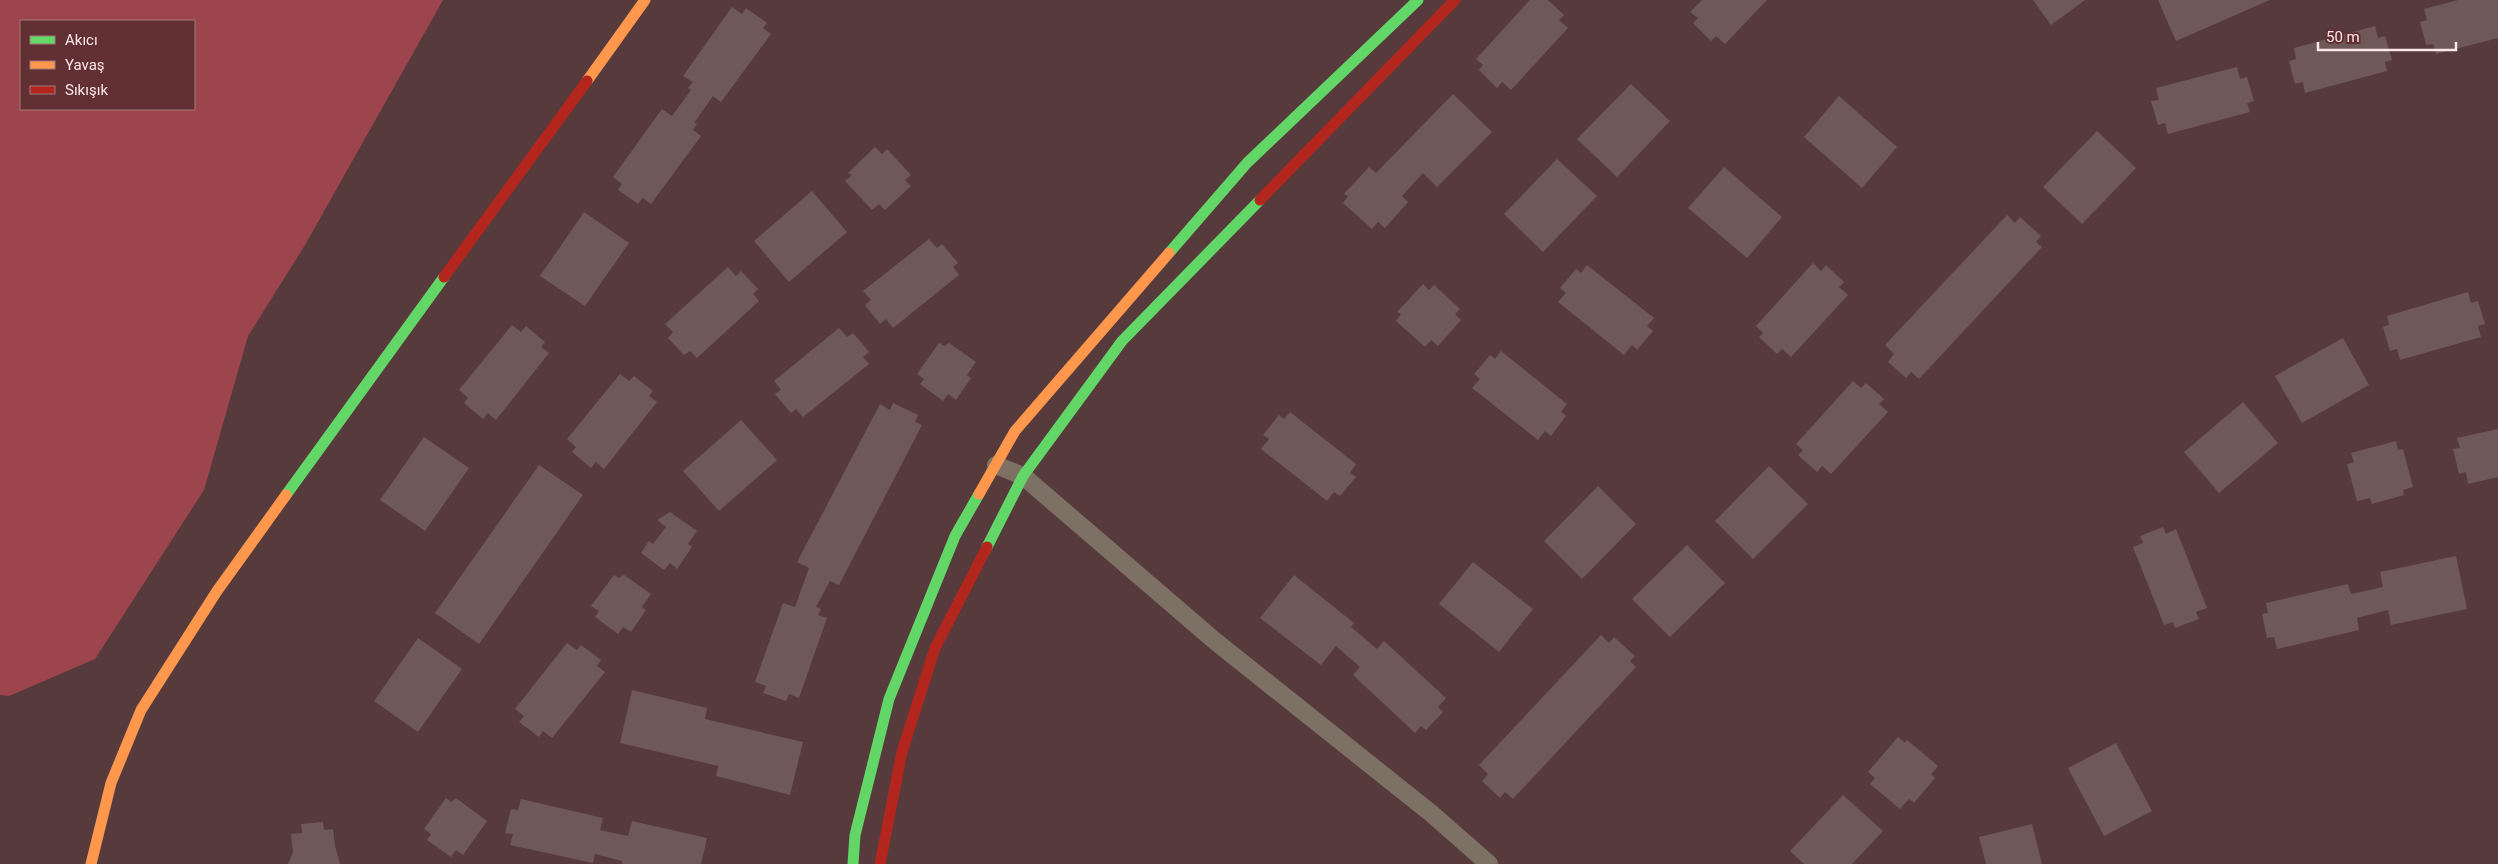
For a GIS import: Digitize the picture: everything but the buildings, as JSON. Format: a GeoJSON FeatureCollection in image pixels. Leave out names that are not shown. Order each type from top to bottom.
{"type":"FeatureCollection","features":[{"type":"Feature","properties":{"kind":"street"},"geometry":{"type":"LineString","coordinates":[[91,864],[111,783],[141,710],[212,599],[644,0]]}},
{"type":"Feature","properties":{"kind":"street"},"geometry":{"type":"LineString","coordinates":[[853,864],[855,835],[889,699],[955,536],[1015,430],[1247,163],[1418,0]]}},
{"type":"Feature","properties":{"kind":"street"},"geometry":{"type":"LineString","coordinates":[[880,864],[902,752],[935,648],[1023,476],[1122,341],[1455,0]]}},
{"type":"Feature","properties":{"kind":"street"},"geometry":{"type":"LineString","coordinates":[[996,465],[1023,476],[1215,641],[1432,814],[1489,864]]}},
{"type":"Feature","properties":{"kind":"shaded area"},"geometry":{"type":"Polygon","coordinates":[[[0,0],[443,0],[305,245],[248,336],[204,490],[95,659],[9,696],[0,695],[0,0]]]}},
{"type":"Feature","properties":{"kind":"traffic: fast"},"geometry":{"type":"LineString","coordinates":[[1169,253],[1247,163],[1418,0]]}},
{"type":"Feature","properties":{"kind":"traffic: fast"},"geometry":{"type":"LineString","coordinates":[[987,547],[1023,476],[1122,341],[1260,200]]}},
{"type":"Feature","properties":{"kind":"traffic: fast"},"geometry":{"type":"LineString","coordinates":[[286,495],[444,277]]}},
{"type":"Feature","properties":{"kind":"traffic: fast"},"geometry":{"type":"LineString","coordinates":[[853,864],[855,835],[889,699],[955,536],[979,494]]}},
{"type":"Feature","properties":{"kind":"traffic: slow"},"geometry":{"type":"LineString","coordinates":[[587,81],[645,0]]}},
{"type":"Feature","properties":{"kind":"traffic: slow"},"geometry":{"type":"LineString","coordinates":[[979,494],[1015,431],[1169,253]]}},
{"type":"Feature","properties":{"kind":"traffic: slow"},"geometry":{"type":"LineString","coordinates":[[91,864],[111,783],[141,710],[217,591],[286,495]]}},
{"type":"Feature","properties":{"kind":"traffic: jam"},"geometry":{"type":"LineString","coordinates":[[1260,200],[1455,0]]}},
{"type":"Feature","properties":{"kind":"traffic: jam"},"geometry":{"type":"LineString","coordinates":[[444,277],[587,81]]}},
{"type":"Feature","properties":{"kind":"traffic: jam"},"geometry":{"type":"LineString","coordinates":[[880,864],[902,752],[935,648],[987,547]]}}]}
